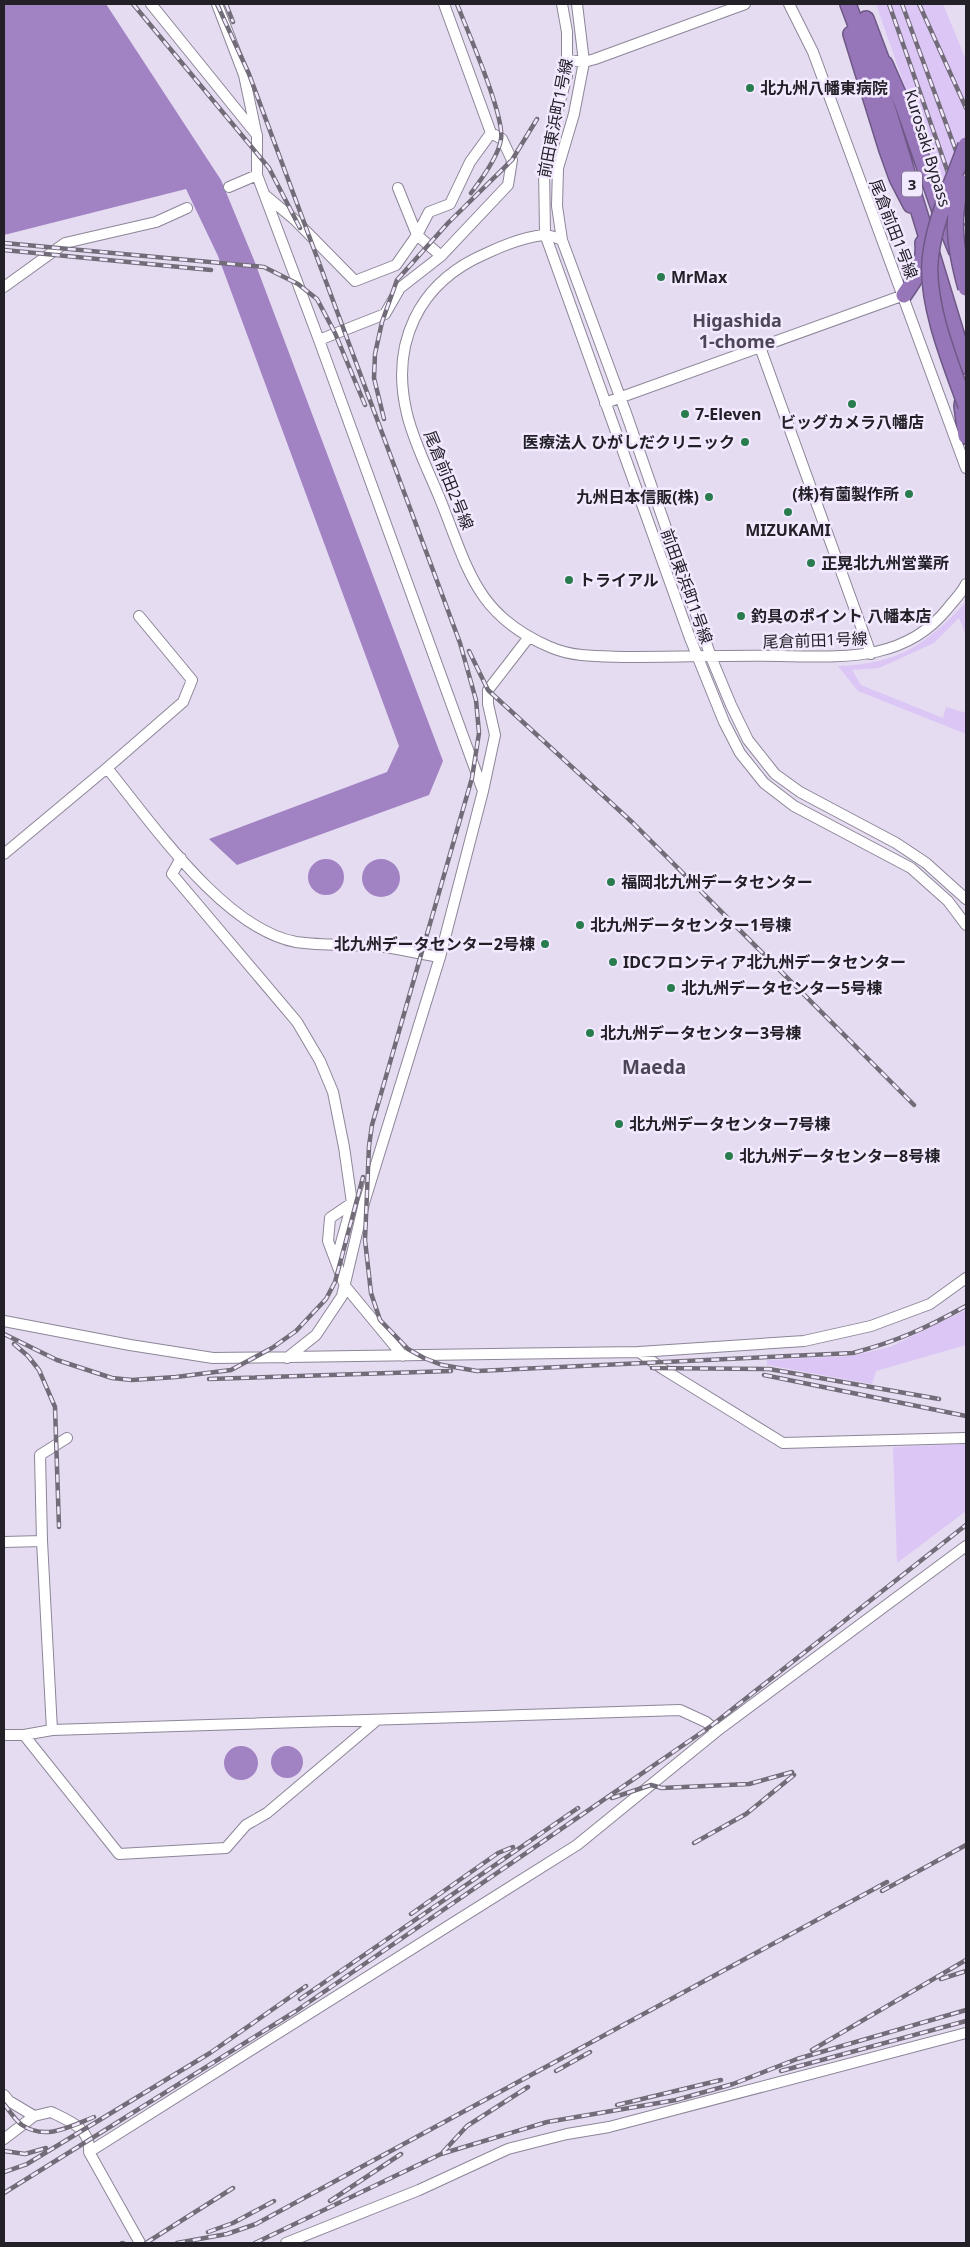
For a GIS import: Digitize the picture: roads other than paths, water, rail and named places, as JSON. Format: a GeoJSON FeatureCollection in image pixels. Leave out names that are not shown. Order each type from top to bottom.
{"type":"FeatureCollection","features":[{"type":"Feature","properties":{"kind":"highway"},"geometry":{"type":"LineString","coordinates":[[842,4],[887,150],[897,178],[917,218],[923,237],[924,254],[921,270],[904,295]]}},
{"type":"Feature","properties":{"kind":"highway","name":"Kurosaki Bypass"},"geometry":{"type":"LineString","coordinates":[[848,4],[892,119],[966,366]]}},
{"type":"Feature","properties":{"kind":"highway","name":"Kurosaki Bypass"},"geometry":{"type":"LineString","coordinates":[[860,4],[878,49],[910,146],[966,334]]}},
{"type":"Feature","properties":{"kind":"highway"},"geometry":{"type":"LineString","coordinates":[[878,49],[903,105],[950,237],[966,270]]}},
{"type":"Feature","properties":{"kind":"highway"},"geometry":{"type":"LineString","coordinates":[[966,145],[938,224],[930,261],[930,276],[936,312],[965,399],[962,406],[966,436]]}},
{"type":"Feature","properties":{"kind":"highway"},"geometry":{"type":"LineString","coordinates":[[966,172],[957,197],[954,221],[958,256],[966,288]]}},
{"type":"Feature","properties":{"kind":"street"},"geometry":{"type":"LineString","coordinates":[[151,4],[257,135]]}},
{"type":"Feature","properties":{"kind":"street"},"geometry":{"type":"LineString","coordinates":[[218,4],[244,76],[257,135],[257,175],[483,791]]}},
{"type":"Feature","properties":{"kind":"street"},"geometry":{"type":"LineString","coordinates":[[319,340],[385,314],[400,288],[441,256],[508,185],[512,160],[502,139],[491,134],[444,4]]}},
{"type":"Feature","properties":{"kind":"street","name":"前田東浜町1号線"},"geometry":{"type":"LineString","coordinates":[[562,4],[567,32],[568,60],[564,94],[547,148],[544,167],[545,234],[697,656],[728,730],[740,754],[764,783],[794,806],[911,868],[948,901],[966,925]]}},
{"type":"Feature","properties":{"kind":"street","name":"前田東浜町1号線"},"geometry":{"type":"LineString","coordinates":[[577,4],[584,62],[574,114],[558,168],[557,206],[562,240],[711,657],[748,740],[775,774],[800,792],[896,843],[926,863],[966,899]]}},
{"type":"Feature","properties":{"kind":"street"},"geometry":{"type":"LineString","coordinates":[[568,60],[584,62],[745,4]]}},
{"type":"Feature","properties":{"kind":"street","name":"尾倉前田1号線"},"geometry":{"type":"LineString","coordinates":[[790,4],[813,52],[904,295],[966,468]]}},
{"type":"Feature","properties":{"kind":"street"},"geometry":{"type":"LineString","coordinates":[[264,195],[295,220],[355,281],[396,265],[417,236],[429,212],[450,204],[470,162],[491,134]]}},
{"type":"Feature","properties":{"kind":"street"},"geometry":{"type":"LineString","coordinates":[[229,187],[257,175]]}},
{"type":"Feature","properties":{"kind":"street"},"geometry":{"type":"LineString","coordinates":[[398,188],[417,236],[441,256]]}},
{"type":"Feature","properties":{"kind":"street"},"geometry":{"type":"LineString","coordinates":[[4,287],[65,243],[156,222],[187,208]]}},
{"type":"Feature","properties":{"kind":"street"},"geometry":{"type":"LineString","coordinates":[[545,234],[562,240]]}},
{"type":"Feature","properties":{"kind":"street","name":"尾倉前田2号線"},"geometry":{"type":"LineString","coordinates":[[545,234],[466,262],[447,275],[419,310],[408,333],[402,365],[402,384],[408,416],[470,574],[489,606],[506,623],[552,648],[578,654],[697,656]]}},
{"type":"Feature","properties":{"kind":"street"},"geometry":{"type":"LineString","coordinates":[[605,403],[904,295]]}},
{"type":"Feature","properties":{"kind":"street"},"geometry":{"type":"LineString","coordinates":[[760,347],[871,654]]}},
{"type":"Feature","properties":{"kind":"street","name":"尾倉前田1号線"},"geometry":{"type":"LineString","coordinates":[[697,656],[826,657],[871,654],[896,646],[922,633],[940,619],[966,584]]}},
{"type":"Feature","properties":{"kind":"street"},"geometry":{"type":"LineString","coordinates":[[4,854],[183,702],[192,680],[139,616]]}},
{"type":"Feature","properties":{"kind":"street"},"geometry":{"type":"LineString","coordinates":[[287,1358],[316,1335],[342,1296],[367,1194],[440,957],[483,791],[495,735],[488,704],[488,690],[529,637]]}},
{"type":"Feature","properties":{"kind":"street"},"geometry":{"type":"LineString","coordinates":[[107,768],[181,858],[239,915],[267,932],[296,942],[379,946],[440,957]]}},
{"type":"Feature","properties":{"kind":"street"},"geometry":{"type":"LineString","coordinates":[[181,858],[172,874],[297,1022],[320,1061],[333,1092],[344,1147],[352,1203],[336,1261]]}},
{"type":"Feature","properties":{"kind":"street"},"geometry":{"type":"LineString","coordinates":[[352,1203],[330,1218],[328,1241],[345,1286],[403,1356]]}},
{"type":"Feature","properties":{"kind":"street"},"geometry":{"type":"LineString","coordinates":[[4,1321],[130,1345],[213,1358],[639,1352],[804,1340],[871,1326],[930,1304],[966,1278]]}},
{"type":"Feature","properties":{"kind":"street"},"geometry":{"type":"LineString","coordinates":[[639,1352],[783,1443],[966,1438]]}},
{"type":"Feature","properties":{"kind":"street"},"geometry":{"type":"LineString","coordinates":[[52,1730],[42,1541],[40,1455],[67,1438]]}},
{"type":"Feature","properties":{"kind":"street"},"geometry":{"type":"LineString","coordinates":[[4,1542],[42,1541]]}},
{"type":"Feature","properties":{"kind":"street"},"geometry":{"type":"LineString","coordinates":[[88,2152],[576,1845],[717,1731],[966,1546]]}},
{"type":"Feature","properties":{"kind":"street"},"geometry":{"type":"LineString","coordinates":[[4,1735],[24,1735],[52,1730],[680,1710],[706,1722],[717,1731]]}},
{"type":"Feature","properties":{"kind":"street"},"geometry":{"type":"LineString","coordinates":[[24,1735],[119,1854],[226,1848],[246,1825],[267,1813],[376,1721]]}},
{"type":"Feature","properties":{"kind":"street"},"geometry":{"type":"LineString","coordinates":[[286,2243],[419,2190],[508,2149],[567,2134],[610,2127],[966,2033]]}},
{"type":"Feature","properties":{"kind":"street"},"geometry":{"type":"LineString","coordinates":[[4,2095],[9,2101],[34,2116]]}},
{"type":"Feature","properties":{"kind":"street"},"geometry":{"type":"LineString","coordinates":[[4,2139],[34,2116],[51,2112],[75,2125],[90,2141],[88,2152],[140,2243]]}},
{"type":"Feature","properties":{"kind":"railway"},"geometry":{"type":"LineString","coordinates":[[133,4],[269,168],[300,228]]}},
{"type":"Feature","properties":{"kind":"railway"},"geometry":{"type":"LineString","coordinates":[[217,4],[249,74],[460,643],[476,700],[479,733],[472,778],[372,1125],[369,1146],[365,1240],[371,1293],[380,1320],[408,1349],[424,1358],[442,1365],[477,1371],[853,1353],[884,1344],[911,1333],[966,1306]]}},
{"type":"Feature","properties":{"kind":"railway"},"geometry":{"type":"LineString","coordinates":[[226,4],[233,22]]}},
{"type":"Feature","properties":{"kind":"railway"},"geometry":{"type":"LineString","coordinates":[[457,4],[491,93],[501,128],[501,139],[497,152],[471,193]]}},
{"type":"Feature","properties":{"kind":"railway"},"geometry":{"type":"LineString","coordinates":[[889,4],[966,224]]}},
{"type":"Feature","properties":{"kind":"railway"},"geometry":{"type":"LineString","coordinates":[[902,4],[966,178]]}},
{"type":"Feature","properties":{"kind":"railway"},"geometry":{"type":"LineString","coordinates":[[919,4],[966,108]]}},
{"type":"Feature","properties":{"kind":"railway"},"geometry":{"type":"LineString","coordinates":[[384,419],[374,378],[375,354],[382,322],[397,280],[448,223],[512,160],[537,119]]}},
{"type":"Feature","properties":{"kind":"railway"},"geometry":{"type":"LineString","coordinates":[[4,243],[264,267],[298,284],[317,299],[335,333],[365,405]]}},
{"type":"Feature","properties":{"kind":"railway"},"geometry":{"type":"LineString","coordinates":[[4,250],[211,270]]}},
{"type":"Feature","properties":{"kind":"railway"},"geometry":{"type":"LineString","coordinates":[[469,651],[488,690],[633,823],[914,1105]]}},
{"type":"Feature","properties":{"kind":"railway"},"geometry":{"type":"LineString","coordinates":[[4,1334],[57,1360],[112,1378],[132,1380],[231,1370],[272,1348],[296,1331],[326,1299],[335,1282],[363,1177]]}},
{"type":"Feature","properties":{"kind":"railway"},"geometry":{"type":"LineString","coordinates":[[14,1344],[28,1356],[39,1370],[55,1407],[59,1527]]}},
{"type":"Feature","properties":{"kind":"railway"},"geometry":{"type":"LineString","coordinates":[[652,1368],[769,1369],[939,1399]]}},
{"type":"Feature","properties":{"kind":"railway"},"geometry":{"type":"LineString","coordinates":[[209,1379],[451,1371]]}},
{"type":"Feature","properties":{"kind":"railway"},"geometry":{"type":"LineString","coordinates":[[764,1375],[966,1416]]}},
{"type":"Feature","properties":{"kind":"railway"},"geometry":{"type":"LineString","coordinates":[[4,2193],[296,2011],[711,1726],[966,1525]]}},
{"type":"Feature","properties":{"kind":"railway"},"geometry":{"type":"LineString","coordinates":[[612,1798],[651,1785],[662,1788],[749,1784],[792,1772]]}},
{"type":"Feature","properties":{"kind":"railway"},"geometry":{"type":"LineString","coordinates":[[694,1843],[746,1814],[794,1775]]}},
{"type":"Feature","properties":{"kind":"railway"},"geometry":{"type":"LineString","coordinates":[[300,1999],[578,1808]]}},
{"type":"Feature","properties":{"kind":"railway"},"geometry":{"type":"LineString","coordinates":[[882,1891],[966,1845]]}},
{"type":"Feature","properties":{"kind":"railway"},"geometry":{"type":"LineString","coordinates":[[411,1914],[498,1853],[513,1847]]}},
{"type":"Feature","properties":{"kind":"railway"},"geometry":{"type":"LineString","coordinates":[[177,2243],[227,2234],[256,2224],[887,1882]]}},
{"type":"Feature","properties":{"kind":"railway"},"geometry":{"type":"LineString","coordinates":[[812,2050],[966,1960]]}},
{"type":"Feature","properties":{"kind":"railway"},"geometry":{"type":"LineString","coordinates":[[941,1979],[966,1971]]}},
{"type":"Feature","properties":{"kind":"railway"},"geometry":{"type":"LineString","coordinates":[[4,2172],[27,2164],[210,2053],[306,1986]]}},
{"type":"Feature","properties":{"kind":"railway"},"geometry":{"type":"LineString","coordinates":[[255,2243],[441,2154],[547,2122],[676,2100],[733,2084],[797,2059],[966,2010]]}},
{"type":"Feature","properties":{"kind":"railway"},"geometry":{"type":"LineString","coordinates":[[781,2071],[966,2021]]}},
{"type":"Feature","properties":{"kind":"railway"},"geometry":{"type":"LineString","coordinates":[[556,2071],[590,2052]]}},
{"type":"Feature","properties":{"kind":"railway"},"geometry":{"type":"LineString","coordinates":[[617,2105],[721,2080]]}},
{"type":"Feature","properties":{"kind":"railway"},"geometry":{"type":"LineString","coordinates":[[443,2152],[467,2126],[528,2087]]}},
{"type":"Feature","properties":{"kind":"railway"},"geometry":{"type":"LineString","coordinates":[[4,2104],[22,2125],[40,2132],[67,2128],[94,2117]]}},
{"type":"Feature","properties":{"kind":"railway"},"geometry":{"type":"LineString","coordinates":[[4,2151],[25,2154],[46,2148]]}},
{"type":"Feature","properties":{"kind":"railway"},"geometry":{"type":"LineString","coordinates":[[330,2201],[401,2154]]}},
{"type":"Feature","properties":{"kind":"railway"},"geometry":{"type":"LineString","coordinates":[[146,2243],[233,2188]]}},
{"type":"Feature","properties":{"kind":"railway"},"geometry":{"type":"LineString","coordinates":[[208,2232],[233,2223],[274,2201]]}},
{"type":"Feature","properties":{"kind":"place","name":"北九州八幡東病院"},"geometry":{"type":"Point","coordinates":[750,88]}},
{"type":"Feature","properties":{"kind":"place","name":"MrMax"},"geometry":{"type":"Point","coordinates":[661,277]}},
{"type":"Feature","properties":{"kind":"place","name":"ビッグカメラ八幡店"},"geometry":{"type":"Point","coordinates":[852,404]}},
{"type":"Feature","properties":{"kind":"place","name":"7-Eleven"},"geometry":{"type":"Point","coordinates":[685,414]}},
{"type":"Feature","properties":{"kind":"place","name":"医療法人 ひがしだクリニック"},"geometry":{"type":"Point","coordinates":[745,442]}},
{"type":"Feature","properties":{"kind":"place","name":"(株)有薗製作所"},"geometry":{"type":"Point","coordinates":[909,494]}},
{"type":"Feature","properties":{"kind":"place","name":"九州日本信販(株)"},"geometry":{"type":"Point","coordinates":[709,497]}},
{"type":"Feature","properties":{"kind":"place","name":"MIZUKAMI"},"geometry":{"type":"Point","coordinates":[788,512]}},
{"type":"Feature","properties":{"kind":"place","name":"正晃北九州営業所"},"geometry":{"type":"Point","coordinates":[811,563]}},
{"type":"Feature","properties":{"kind":"place","name":"トライアル"},"geometry":{"type":"Point","coordinates":[569,580]}},
{"type":"Feature","properties":{"kind":"place","name":"釣具のポイント 八幡本店"},"geometry":{"type":"Point","coordinates":[741,616]}},
{"type":"Feature","properties":{"kind":"place","name":"福岡北九州データセンター"},"geometry":{"type":"Point","coordinates":[611,882]}},
{"type":"Feature","properties":{"kind":"place","name":"北九州データセンター1号棟"},"geometry":{"type":"Point","coordinates":[580,925]}},
{"type":"Feature","properties":{"kind":"place","name":"北九州データセンター2号棟"},"geometry":{"type":"Point","coordinates":[545,944]}},
{"type":"Feature","properties":{"kind":"place","name":"IDCフロンティア北九州データセンター"},"geometry":{"type":"Point","coordinates":[613,962]}},
{"type":"Feature","properties":{"kind":"place","name":"北九州データセンター5号棟"},"geometry":{"type":"Point","coordinates":[671,988]}},
{"type":"Feature","properties":{"kind":"place","name":"北九州データセンター3号棟"},"geometry":{"type":"Point","coordinates":[590,1033]}},
{"type":"Feature","properties":{"kind":"place","name":"北九州データセンター7号棟"},"geometry":{"type":"Point","coordinates":[619,1124]}},
{"type":"Feature","properties":{"kind":"place","name":"北九州データセンター8号棟"},"geometry":{"type":"Point","coordinates":[729,1156]}},
{"type":"Feature","properties":{"kind":"district","name":"Higashida 1-chome"},"geometry":{"type":"Point","coordinates":[737,330]}},
{"type":"Feature","properties":{"kind":"district","name":"Maeda"},"geometry":{"type":"Point","coordinates":[654,1067]}}]}
